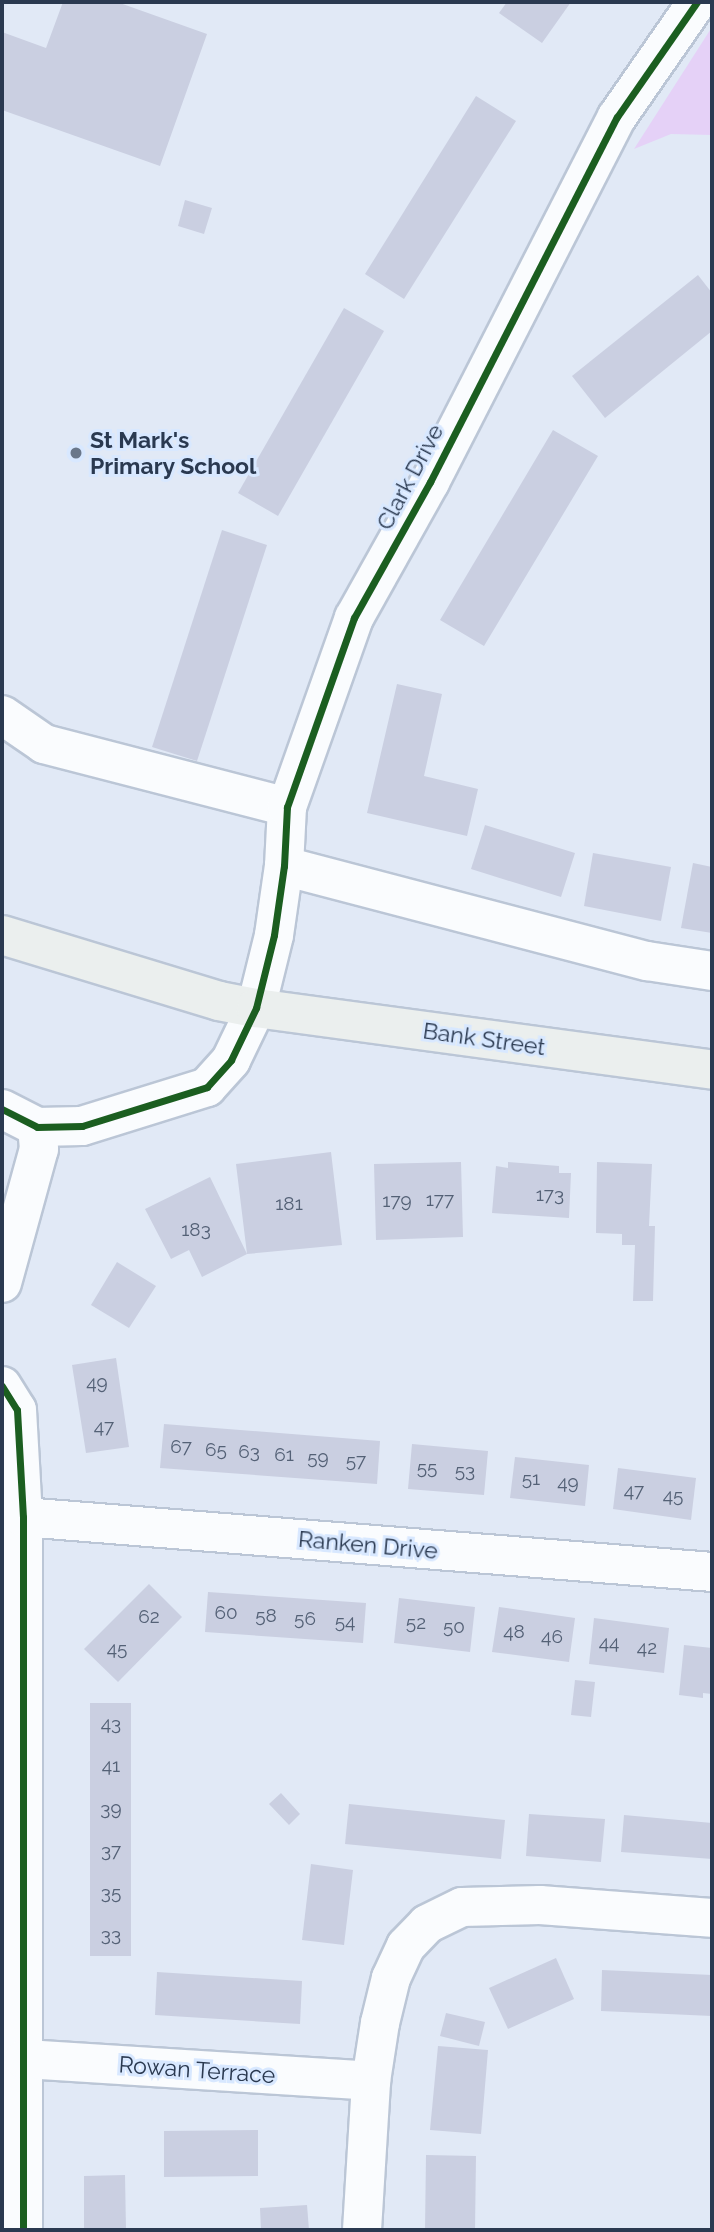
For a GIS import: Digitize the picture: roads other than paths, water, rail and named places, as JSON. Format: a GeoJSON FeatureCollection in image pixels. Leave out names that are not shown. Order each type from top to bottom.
{"type":"FeatureCollection","features":[{"type":"Feature","properties":{"kind":"main road","name":"Bank Street"},"geometry":{"type":"LineString","coordinates":[[2,936],[219,1001],[256,1008],[712,1070]]}},
{"type":"Feature","properties":{"kind":"street","name":"Clark Drive"},"geometry":{"type":"LineString","coordinates":[[256,1008],[274,935],[284,866],[287,807],[354,618],[430,482],[617,117],[697,2]]}},
{"type":"Feature","properties":{"kind":"street"},"geometry":{"type":"LineString","coordinates":[[2,715],[44,744],[287,807]]}},
{"type":"Feature","properties":{"kind":"street"},"geometry":{"type":"LineString","coordinates":[[284,866],[647,961],[712,971]]}},
{"type":"Feature","properties":{"kind":"street"},"geometry":{"type":"LineString","coordinates":[[2,1109],[37,1127],[82,1126],[207,1087],[231,1060],[256,1008]]}},
{"type":"Feature","properties":{"kind":"street"},"geometry":{"type":"LineString","coordinates":[[2,1283],[39,1149],[37,1127]]}},
{"type":"Feature","properties":{"kind":"street"},"geometry":{"type":"LineString","coordinates":[[2,1386],[17,1410],[23,1517],[23,2230]]}},
{"type":"Feature","properties":{"kind":"street","name":"Ranken Drive"},"geometry":{"type":"LineString","coordinates":[[23,1517],[712,1572]]}},
{"type":"Feature","properties":{"kind":"street"},"geometry":{"type":"LineString","coordinates":[[362,2230],[371,2081],[391,1978],[406,1946],[427,1924],[462,1907],[540,1905],[712,1919]]}},
{"type":"Feature","properties":{"kind":"street","name":"Rowan Terrace"},"geometry":{"type":"LineString","coordinates":[[24,2059],[371,2081]]}},
{"type":"Feature","properties":{"kind":"place","name":"St Mark's Primary School"},"geometry":{"type":"Point","coordinates":[76,453]}}]}
